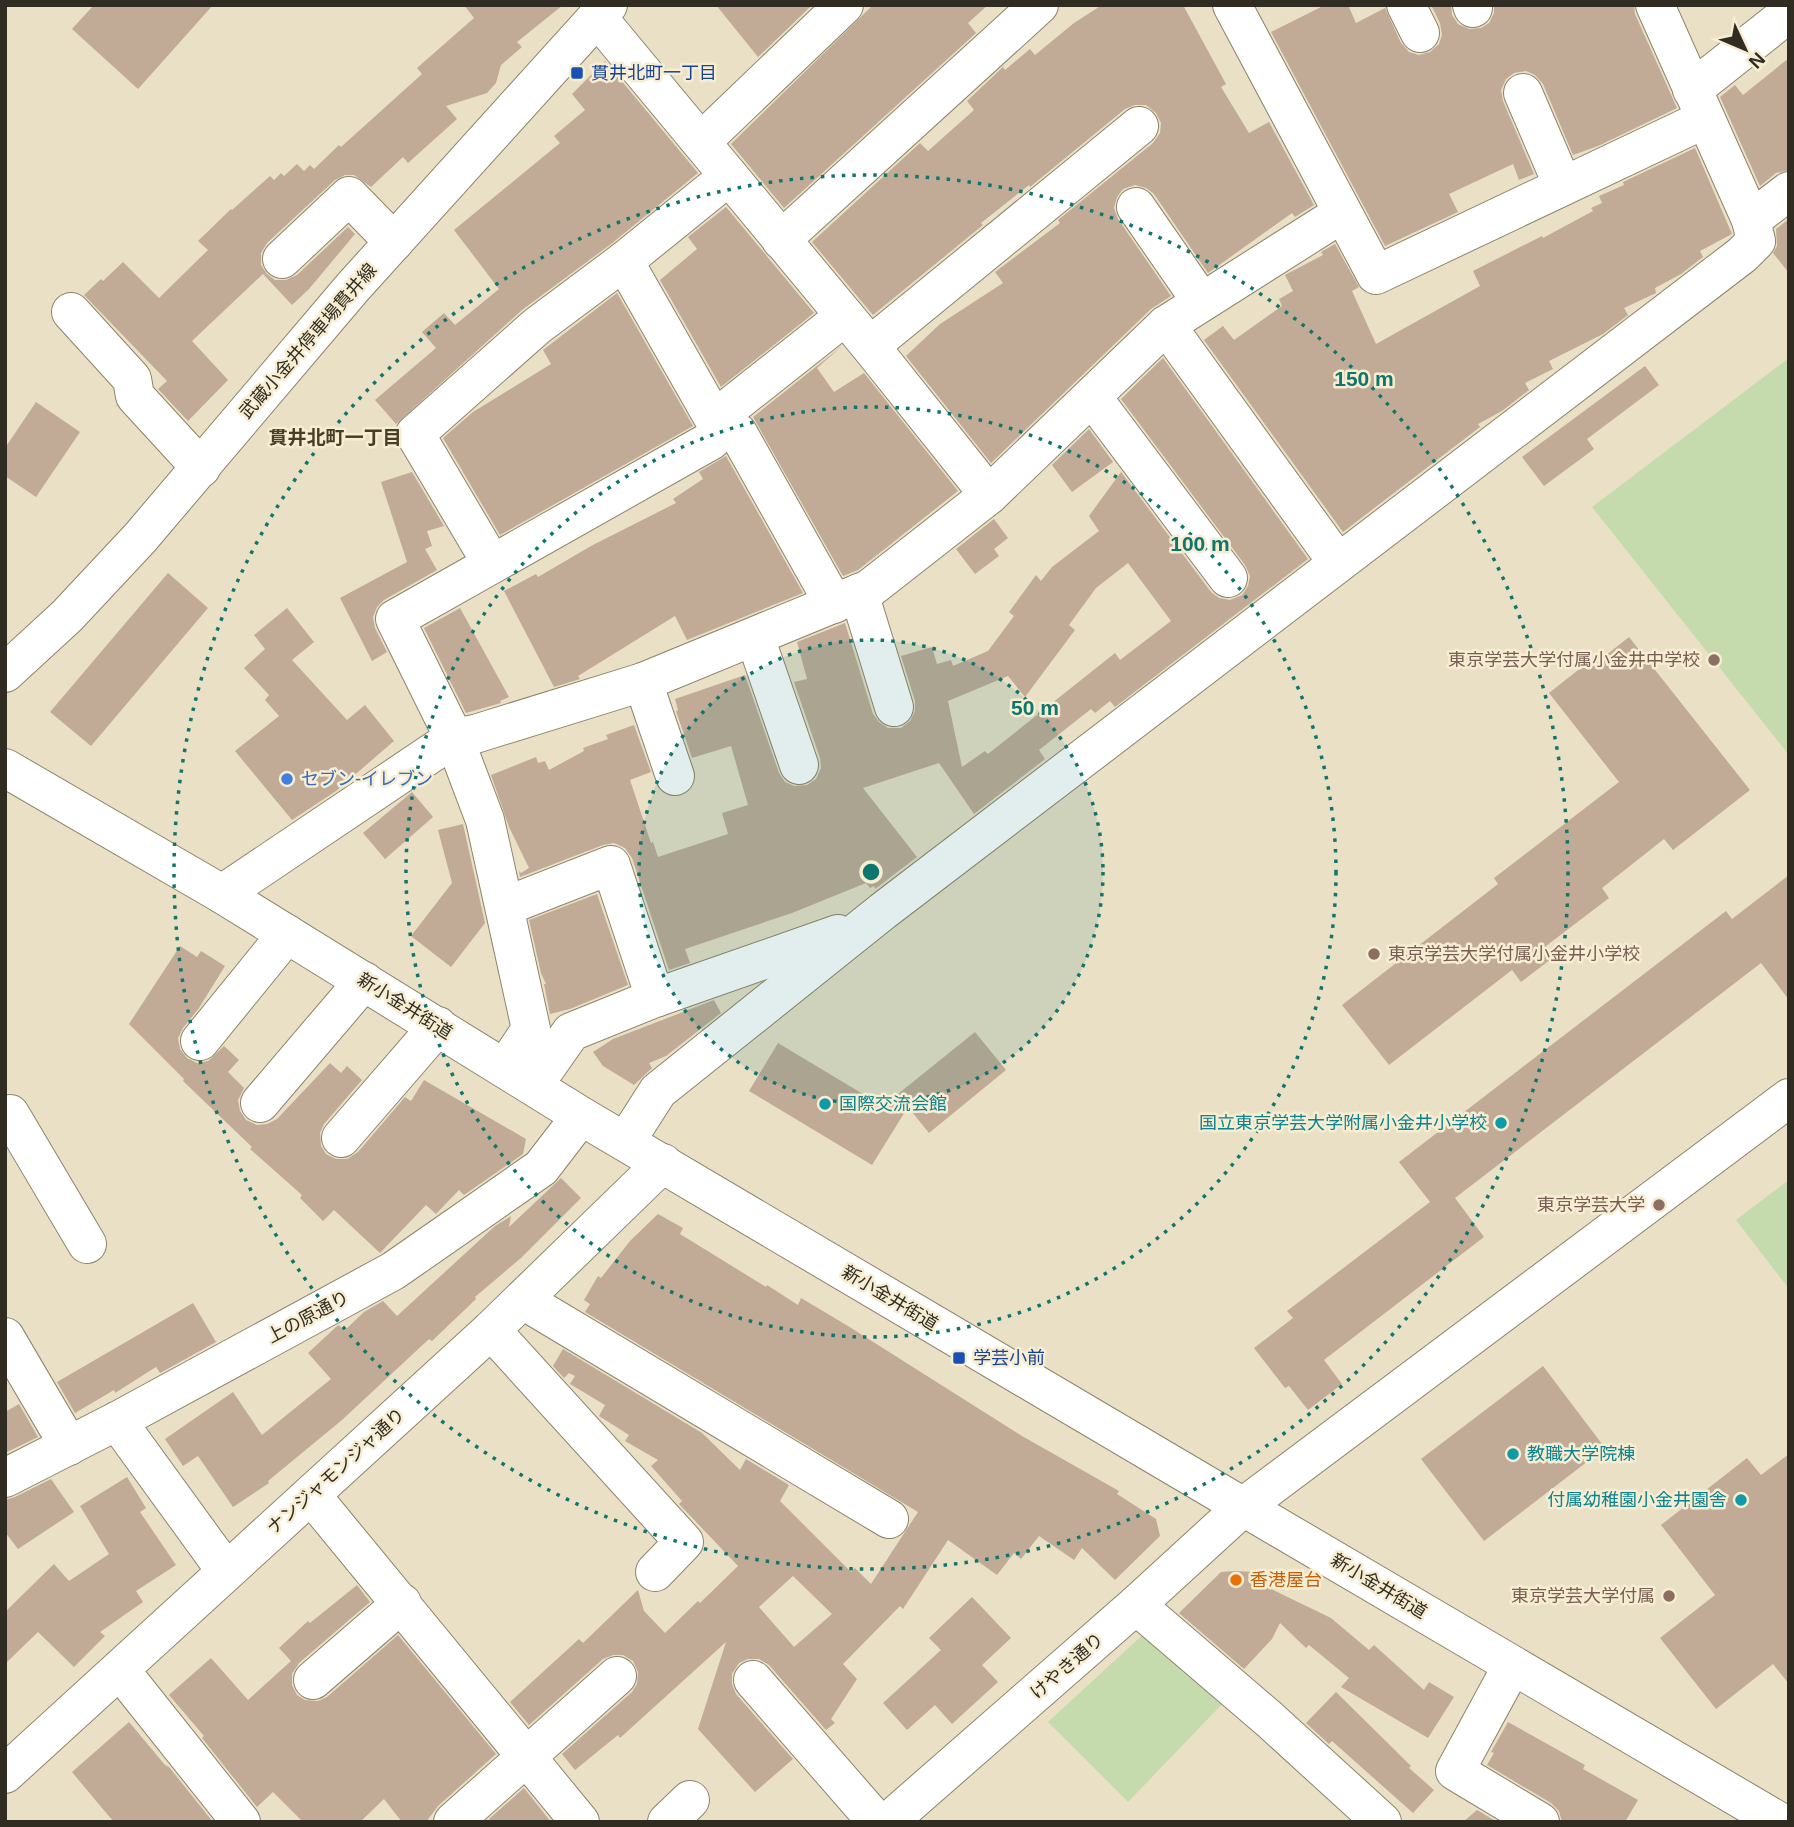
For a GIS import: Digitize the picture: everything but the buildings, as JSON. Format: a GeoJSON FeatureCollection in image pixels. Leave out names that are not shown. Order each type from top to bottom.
{"type":"FeatureCollection","features":[{"type":"Feature","properties":{"kind":"street"},"geometry":{"type":"LineString","coordinates":[[780,240],[1039,5]]}},
{"type":"Feature","properties":{"kind":"street"},"geometry":{"type":"LineString","coordinates":[[626,1141],[658,1091],[867,925],[1742,255],[1756,241],[1751,220],[1655,5]]}},
{"type":"Feature","properties":{"kind":"street"},"geometry":{"type":"LineString","coordinates":[[1235,6],[1341,214],[1376,275],[1563,186],[1698,105],[1789,13]]}},
{"type":"Feature","properties":{"kind":"street"},"geometry":{"type":"LineString","coordinates":[[701,142],[834,8]]}},
{"type":"Feature","properties":{"kind":"street"},"geometry":{"type":"LineString","coordinates":[[602,11],[701,142],[989,495]]}},
{"type":"Feature","properties":{"kind":"street","name":"武蔵小金井停車場貫井線"},"geometry":{"type":"LineString","coordinates":[[5,673],[67,616],[201,468],[275,377],[602,11]]}},
{"type":"Feature","properties":{"kind":"street"},"geometry":{"type":"LineString","coordinates":[[1523,93],[1563,186]]}},
{"type":"Feature","properties":{"kind":"street"},"geometry":{"type":"LineString","coordinates":[[870,346],[1139,126]]}},
{"type":"Feature","properties":{"kind":"street"},"geometry":{"type":"LineString","coordinates":[[492,564],[415,434],[537,326],[624,261],[729,176]]}},
{"type":"Feature","properties":{"kind":"street"},"geometry":{"type":"LineString","coordinates":[[1751,220],[1789,191]]}},
{"type":"Feature","properties":{"kind":"street"},"geometry":{"type":"LineString","coordinates":[[282,259],[349,196],[394,242]]}},
{"type":"Feature","properties":{"kind":"street"},"geometry":{"type":"LineString","coordinates":[[1136,207],[1201,301]]}},
{"type":"Feature","properties":{"kind":"street"},"geometry":{"type":"LineString","coordinates":[[222,894],[454,738],[475,734],[643,682],[869,589],[989,495],[1166,325],[1341,214]]}},
{"type":"Feature","properties":{"kind":"street"},"geometry":{"type":"LineString","coordinates":[[624,261],[719,428],[738,433],[847,599],[894,707]]}},
{"type":"Feature","properties":{"kind":"street"},"geometry":{"type":"LineString","coordinates":[[71,312],[132,379],[135,396],[201,468]]}},
{"type":"Feature","properties":{"kind":"street"},"geometry":{"type":"LineString","coordinates":[[519,1077],[531,1029],[485,820],[454,738],[395,619],[712,440],[730,407],[845,316]]}},
{"type":"Feature","properties":{"kind":"street"},"geometry":{"type":"LineString","coordinates":[[1166,325],[1338,563]]}},
{"type":"Feature","properties":{"kind":"street"},"geometry":{"type":"LineString","coordinates":[[1092,397],[1228,578]]}},
{"type":"Feature","properties":{"kind":"street"},"geometry":{"type":"LineString","coordinates":[[755,637],[799,765]]}},
{"type":"Feature","properties":{"kind":"street"},"geometry":{"type":"LineString","coordinates":[[643,682],[675,776]]}},
{"type":"Feature","properties":{"kind":"street","name":"新小金井街道"},"geometry":{"type":"LineString","coordinates":[[5,768],[222,894],[581,1116],[1780,1822]]}},
{"type":"Feature","properties":{"kind":"street"},"geometry":{"type":"LineString","coordinates":[[506,906],[611,865],[655,998]]}},
{"type":"Feature","properties":{"kind":"street"},"geometry":{"type":"LineString","coordinates":[[519,1077],[571,1032],[655,998],[867,925]]}},
{"type":"Feature","properties":{"kind":"street"},"geometry":{"type":"LineString","coordinates":[[200,1041],[287,934]]}},
{"type":"Feature","properties":{"kind":"street"},"geometry":{"type":"LineString","coordinates":[[260,1103],[364,981]]}},
{"type":"Feature","properties":{"kind":"street"},"geometry":{"type":"LineString","coordinates":[[341,1138],[438,1026]]}},
{"type":"Feature","properties":{"kind":"street","name":"けやき通り"},"geometry":{"type":"LineString","coordinates":[[899,1817],[1244,1507],[1789,1098]]}},
{"type":"Feature","properties":{"kind":"street","name":"上の原通り"},"geometry":{"type":"LineString","coordinates":[[5,1478],[117,1421],[393,1271],[541,1168],[581,1116]]}},
{"type":"Feature","properties":{"kind":"street"},"geometry":{"type":"LineString","coordinates":[[14,1139],[87,1244]]}},
{"type":"Feature","properties":{"kind":"street","name":"ナンジャモンジャ通り"},"geometry":{"type":"LineString","coordinates":[[5,1774],[491,1330],[663,1163]]}},
{"type":"Feature","properties":{"kind":"street"},"geometry":{"type":"LineString","coordinates":[[523,1300],[889,1519]]}},
{"type":"Feature","properties":{"kind":"street"},"geometry":{"type":"LineString","coordinates":[[491,1330],[695,1554],[655,1572]]}},
{"type":"Feature","properties":{"kind":"street"},"geometry":{"type":"LineString","coordinates":[[5,1337],[69,1446]]}},
{"type":"Feature","properties":{"kind":"street"},"geometry":{"type":"LineString","coordinates":[[117,1421],[226,1572]]}},
{"type":"Feature","properties":{"kind":"street"},"geometry":{"type":"LineString","coordinates":[[311,1494],[580,1822]]}},
{"type":"Feature","properties":{"kind":"street"},"geometry":{"type":"LineString","coordinates":[[313,1680],[402,1603]]}},
{"type":"Feature","properties":{"kind":"street"},"geometry":{"type":"LineString","coordinates":[[1136,1605],[1269,1718],[1373,1819]]}},
{"type":"Feature","properties":{"kind":"street"},"geometry":{"type":"LineString","coordinates":[[1512,1666],[1455,1771],[1540,1822]]}},
{"type":"Feature","properties":{"kind":"street"},"geometry":{"type":"LineString","coordinates":[[120,1670],[241,1822]]}},
{"type":"Feature","properties":{"kind":"street"},"geometry":{"type":"LineString","coordinates":[[453,1822],[617,1676]]}},
{"type":"Feature","properties":{"kind":"street"},"geometry":{"type":"LineString","coordinates":[[753,1680],[899,1817]]}},
{"type":"Feature","properties":{"kind":"green space"},"geometry":{"type":"Polygon","coordinates":[[[1789,358],[1789,755],[1592,507],[1789,358]]]}},
{"type":"Feature","properties":{"kind":"green space"},"geometry":{"type":"Polygon","coordinates":[[[1789,1180],[1789,1289],[1736,1220],[1789,1180]]]}},
{"type":"Feature","properties":{"kind":"green space"},"geometry":{"type":"Polygon","coordinates":[[[1147,1631],[1226,1700],[1128,1802],[1048,1722],[1147,1631]]]}},
{"type":"Feature","properties":{"kind":"place","name":"貫井北町一丁目"},"geometry":{"type":"Point","coordinates":[577,73]}},
{"type":"Feature","properties":{"kind":"place","name":"東京学芸大学付属小金井中学校"},"geometry":{"type":"Point","coordinates":[1714,660]}},
{"type":"Feature","properties":{"kind":"place","name":"セブン-イレブン"},"geometry":{"type":"Point","coordinates":[287,779]}},
{"type":"Feature","properties":{"kind":"place","name":"東京学芸大学付属小金井小学校"},"geometry":{"type":"Point","coordinates":[1374,954]}},
{"type":"Feature","properties":{"kind":"place","name":"国際交流会館"},"geometry":{"type":"Point","coordinates":[825,1104]}},
{"type":"Feature","properties":{"kind":"place","name":"国立東京学芸大学附属小金井小学校"},"geometry":{"type":"Point","coordinates":[1501,1123]}},
{"type":"Feature","properties":{"kind":"place","name":"東京学芸大学"},"geometry":{"type":"Point","coordinates":[1659,1205]}},
{"type":"Feature","properties":{"kind":"place","name":"学芸小前"},"geometry":{"type":"Point","coordinates":[959,1358]}},
{"type":"Feature","properties":{"kind":"place","name":"教職大学院棟"},"geometry":{"type":"Point","coordinates":[1513,1454]}},
{"type":"Feature","properties":{"kind":"place","name":"付属幼稚園小金井園舎"},"geometry":{"type":"Point","coordinates":[1741,1500]}},
{"type":"Feature","properties":{"kind":"place","name":"香港屋台"},"geometry":{"type":"Point","coordinates":[1236,1580]}},
{"type":"Feature","properties":{"kind":"place","name":"東京学芸大学付属"},"geometry":{"type":"Point","coordinates":[1669,1596]}},
{"type":"Feature","properties":{"kind":"district","name":"貫井北町一丁目"},"geometry":{"type":"Point","coordinates":[335,437]}}]}
